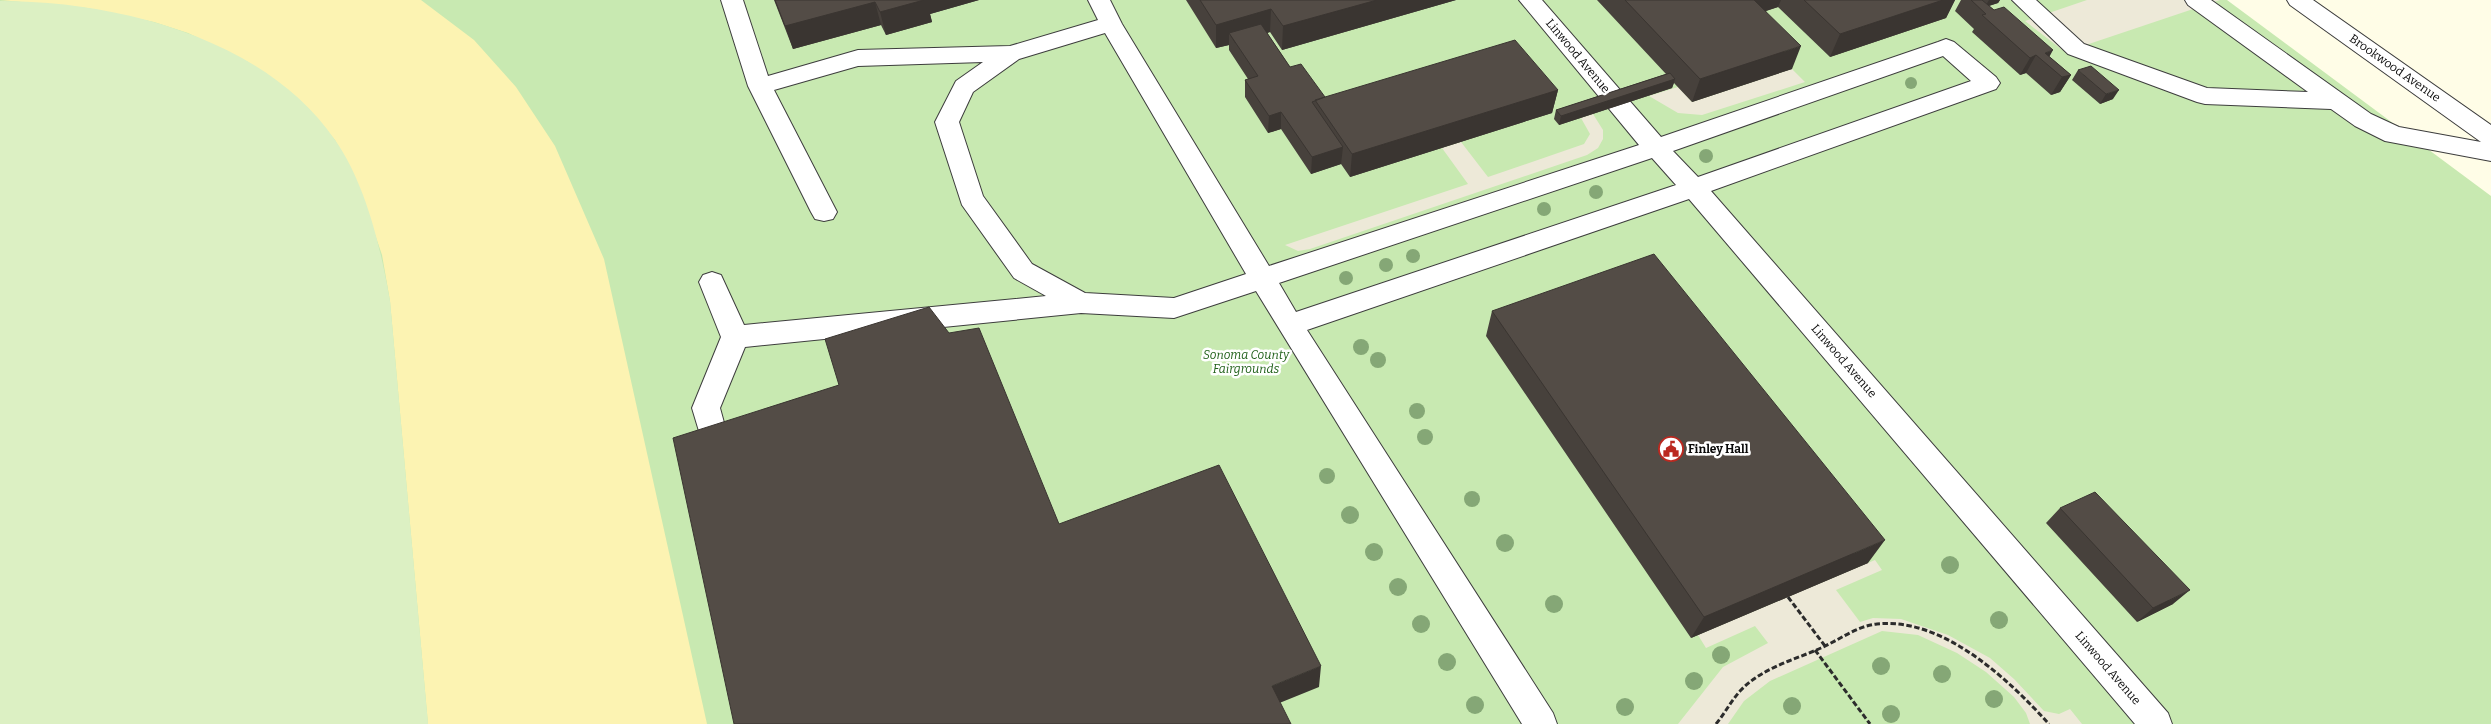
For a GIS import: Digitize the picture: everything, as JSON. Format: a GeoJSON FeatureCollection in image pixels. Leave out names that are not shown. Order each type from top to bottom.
{"type":"FeatureCollection","features":[{"type":"Feature","properties":{"kind":"street"},"geometry":{"type":"LineString","coordinates":[[732,0],[760,86],[824,212]]}},
{"type":"Feature","properties":{"kind":"street"},"geometry":{"type":"LineString","coordinates":[[1099,0],[1111,24],[1290,325],[1541,724]]}},
{"type":"Feature","properties":{"kind":"street","name":"Linwood Avenue"},"geometry":{"type":"LineString","coordinates":[[1530,0],[2156,724]]}},
{"type":"Feature","properties":{"kind":"street"},"geometry":{"type":"LineString","coordinates":[[2023,0],[2076,49],[2205,96],[2334,101]]}},
{"type":"Feature","properties":{"kind":"street"},"geometry":{"type":"LineString","coordinates":[[2196,0],[2334,101],[2364,120],[2394,135],[2491,152]]}},
{"type":"Feature","properties":{"kind":"street","name":"Brookwood Avenue"},"geometry":{"type":"LineString","coordinates":[[2298,0],[2491,137]]}},
{"type":"Feature","properties":{"kind":"street"},"geometry":{"type":"LineString","coordinates":[[760,86],[858,58],[1011,54],[1111,24]]}},
{"type":"Feature","properties":{"kind":"street"},"geometry":{"type":"LineString","coordinates":[[735,337],[1081,303],[1174,308],[1656,148],[1946,47],[1988,84],[1694,188],[1290,325]]}},
{"type":"Feature","properties":{"kind":"street"},"geometry":{"type":"LineString","coordinates":[[1011,54],[964,88],[946,122],[972,199],[1023,271],[1081,303]]}},
{"type":"Feature","properties":{"kind":"street"},"geometry":{"type":"LineString","coordinates":[[712,282],[735,337],[706,408],[718,452]]}},
{"type":"Feature","properties":{"kind":"path"},"geometry":{"type":"LineString","coordinates":[[1788,596],[1825,646]]}},
{"type":"Feature","properties":{"kind":"path"},"geometry":{"type":"LineString","coordinates":[[1716,724],[1745,687],[1764,673],[1876,624],[1912,627],[1970,652],[2004,678],[2049,724]]}},
{"type":"Feature","properties":{"kind":"path"},"geometry":{"type":"LineString","coordinates":[[1815,650],[1870,724]]}},
{"type":"Feature","properties":{"kind":"green space","name":"Sonoma County Fairgrounds"},"geometry":{"type":"Polygon","coordinates":[[[0,0],[2227,0],[2491,196],[2491,724],[0,724],[0,0]]]}},
{"type":"Feature","properties":{"kind":"green space"},"geometry":{"type":"Polygon","coordinates":[[[0,1],[92,8],[139,18],[185,32],[229,51],[270,75],[305,105],[335,140],[346,157],[371,217],[390,301],[428,724],[0,724],[0,1]]]}},
{"type":"Feature","properties":{"kind":"sand"},"geometry":{"type":"Polygon","coordinates":[[[0,0],[421,0],[474,40],[516,87],[555,146],[604,259],[707,724],[428,724],[390,301],[382,255],[368,214],[354,176],[335,140],[308,108],[248,62],[188,33],[154,22],[87,8],[0,0]]]}},
{"type":"Feature","properties":{"kind":"shaded area"},"geometry":{"type":"Polygon","coordinates":[[[2087,0],[2220,0],[2065,52],[2025,21],[2087,0]]]}},
{"type":"Feature","properties":{"kind":"shaded area"},"geometry":{"type":"Polygon","coordinates":[[[1792,69],[1805,82],[1702,115],[1678,113],[1649,96],[1678,87],[1692,102],[1792,69]]]}},
{"type":"Feature","properties":{"kind":"shaded area"},"geometry":{"type":"Polygon","coordinates":[[[1593,114],[1603,130],[1603,139],[1598,148],[1587,155],[1310,249],[1298,251],[1285,245],[1468,184],[1442,148],[1461,142],[1488,177],[1584,144],[1590,134],[1581,118],[1593,114]]]}},
{"type":"Feature","properties":{"kind":"shaded area"},"geometry":{"type":"Polygon","coordinates":[[[1875,560],[1882,570],[1836,590],[1860,622],[1873,618],[1901,619],[1948,635],[1990,658],[2014,679],[2044,711],[2059,714],[2070,709],[2082,724],[2030,724],[2026,713],[2014,697],[1986,672],[1957,653],[1918,635],[1882,631],[1770,681],[1744,701],[1728,724],[1678,724],[1723,667],[1768,643],[1755,626],[1706,648],[1698,635],[1875,560]]]}},
{"type":"Feature","properties":{"kind":"building"},"geometry":{"type":"Polygon","coordinates":[[[775,0],[924,0],[880,12],[875,2],[785,26],[775,0]]]}},
{"type":"Feature","properties":{"kind":"building"},"geometry":{"type":"Polygon","coordinates":[[[1200,0],[1377,0],[1283,26],[1271,9],[1216,25],[1200,0]]]}},
{"type":"Feature","properties":{"kind":"building"},"geometry":{"type":"Polygon","coordinates":[[[1625,0],[1754,0],[1801,46],[1700,79],[1625,0]]]}},
{"type":"Feature","properties":{"kind":"building"},"geometry":{"type":"Polygon","coordinates":[[[1804,0],[1943,0],[1840,34],[1804,0]]]}},
{"type":"Feature","properties":{"kind":"building"},"geometry":{"type":"Polygon","coordinates":[[[1971,0],[1982,0],[1994,10],[2004,7],[2053,50],[2045,53],[2071,75],[2062,77],[2036,55],[2030,58],[1982,15],[1986,14],[1971,0]]]}},
{"type":"Feature","properties":{"kind":"building"},"geometry":{"type":"Polygon","coordinates":[[[1261,24],[1290,67],[1301,64],[1325,97],[1312,102],[1343,147],[1312,157],[1281,112],[1269,116],[1245,80],[1258,76],[1229,33],[1261,24]]]}},
{"type":"Feature","properties":{"kind":"building"},"geometry":{"type":"Polygon","coordinates":[[[1515,40],[1558,90],[1352,154],[1315,100],[1515,40]]]}},
{"type":"Feature","properties":{"kind":"building"},"geometry":{"type":"Polygon","coordinates":[[[2091,66],[2119,90],[2106,94],[2078,70],[2091,66]]]}},
{"type":"Feature","properties":{"kind":"building"},"geometry":{"type":"Polygon","coordinates":[[[1670,73],[1675,79],[1561,116],[1556,110],[1670,73]]]}},
{"type":"Feature","properties":{"kind":"building","name":"Finley Hall"},"geometry":{"type":"Polygon","coordinates":[[[1654,254],[1885,540],[1704,617],[1492,311],[1654,254]]]}},
{"type":"Feature","properties":{"kind":"building"},"geometry":{"type":"Polygon","coordinates":[[[929,307],[949,333],[979,328],[1059,524],[1219,465],[1321,666],[1272,686],[1291,724],[734,724],[673,438],[839,385],[825,339],[929,307]]]}},
{"type":"Feature","properties":{"kind":"building"},"geometry":{"type":"Polygon","coordinates":[[[2095,492],[2190,590],[2153,608],[2060,508],[2095,492]]]}},
{"type":"Feature","properties":{"kind":"place","name":"Finley Hall"},"geometry":{"type":"Point","coordinates":[1671,449]}}]}
